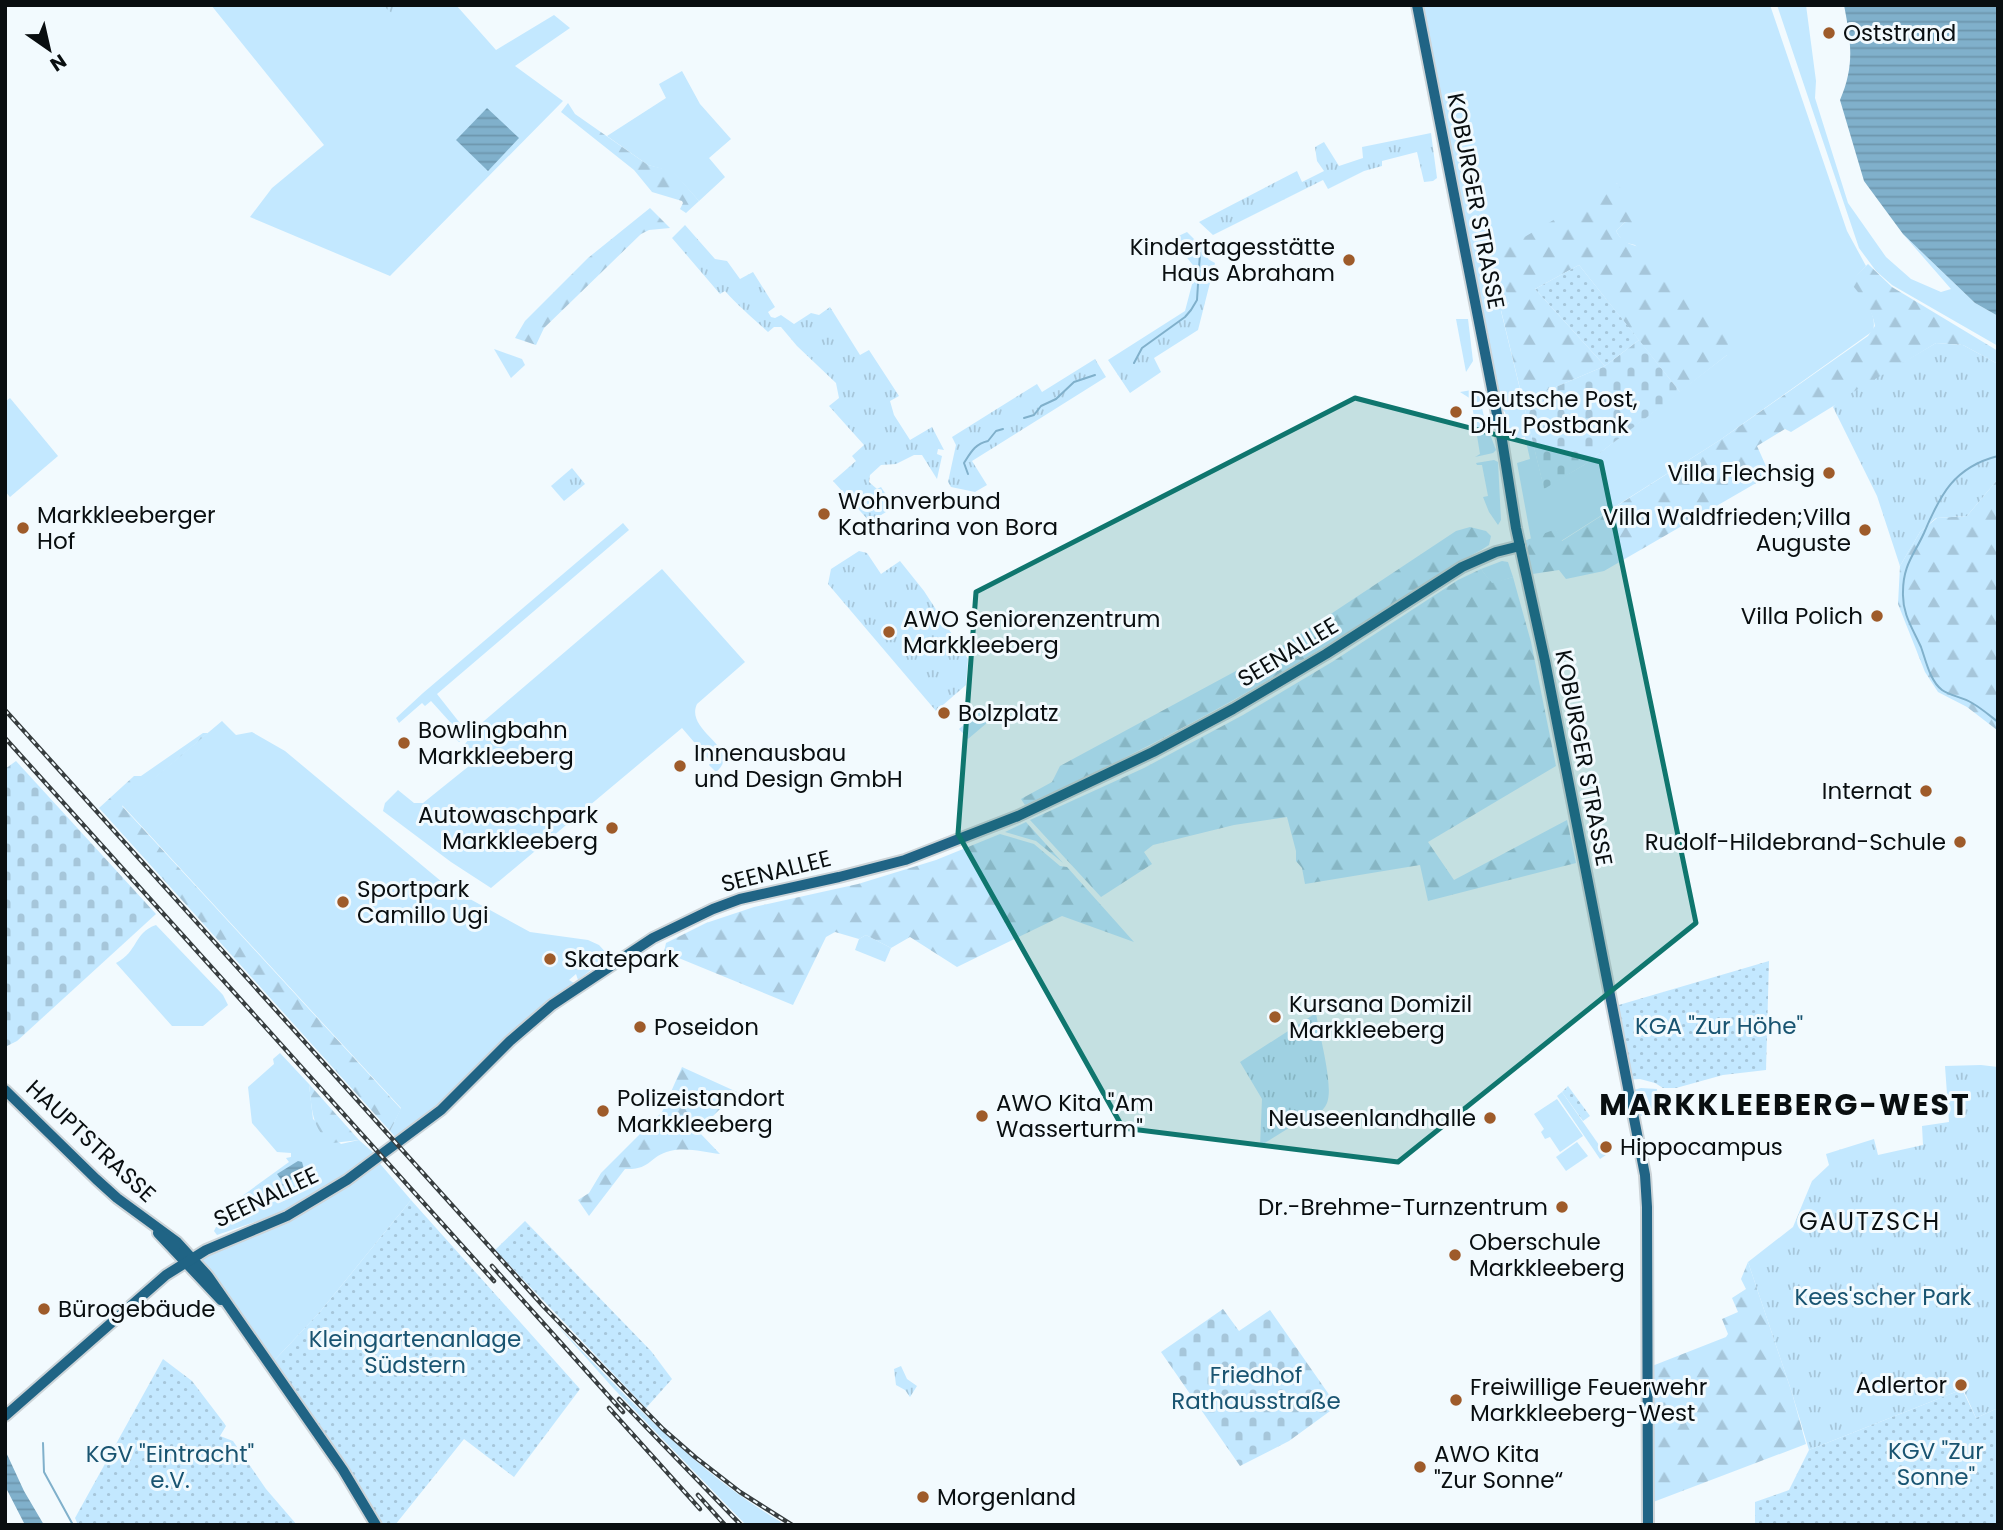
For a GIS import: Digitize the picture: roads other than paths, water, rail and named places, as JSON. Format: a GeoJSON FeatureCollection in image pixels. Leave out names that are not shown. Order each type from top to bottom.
{"type":"FeatureCollection","features":[{"type":"Feature","properties":{"kind":"main road","name":"KOBURGER STRASSE"},"geometry":{"type":"LineString","coordinates":[[1417,5],[1644,1175],[1647,1207],[1648,1525]]}},
{"type":"Feature","properties":{"kind":"main road","name":"SEENALLEE"},"geometry":{"type":"LineString","coordinates":[[5,1416],[148,1291],[188,1260],[223,1241],[297,1211],[347,1180],[441,1110],[524,1027],[552,1005],[665,931],[740,899],[905,860],[1023,813],[1153,752],[1233,709],[1326,654],[1462,567],[1496,552],[1520,546]]}},
{"type":"Feature","properties":{"kind":"main road","name":"HAUPTSTRASSE"},"geometry":{"type":"LineString","coordinates":[[5,1090],[96,1180],[148,1222],[177,1241],[188,1260],[233,1312],[343,1470],[376,1525]]}},
{"type":"Feature","properties":{"kind":"waterway"},"geometry":{"type":"LineString","coordinates":[[1134,363],[1142,348],[1191,310],[1197,300],[1200,253]]}},
{"type":"Feature","properties":{"kind":"waterway"},"geometry":{"type":"LineString","coordinates":[[1024,418],[1034,415],[1041,406],[1056,399],[1074,382],[1095,375]]}},
{"type":"Feature","properties":{"kind":"waterway"},"geometry":{"type":"LineString","coordinates":[[968,474],[964,463],[971,452],[988,441],[996,431],[1003,429]]}},
{"type":"Feature","properties":{"kind":"waterway"},"geometry":{"type":"LineString","coordinates":[[1998,456],[1970,467],[1951,484],[1936,506],[1907,567],[1903,583],[1906,614],[1934,681],[1942,690],[1968,701],[1998,722]]}},
{"type":"Feature","properties":{"kind":"waterway"},"geometry":{"type":"LineString","coordinates":[[43,1443],[44,1472],[73,1525]]}},
{"type":"Feature","properties":{"kind":"railway"},"geometry":{"type":"LineString","coordinates":[[5,710],[544,1307],[663,1429],[740,1492],[792,1525]]}},
{"type":"Feature","properties":{"kind":"railway"},"geometry":{"type":"LineString","coordinates":[[5,738],[494,1281]]}},
{"type":"Feature","properties":{"kind":"railway"},"geometry":{"type":"LineString","coordinates":[[492,1266],[623,1412]]}},
{"type":"Feature","properties":{"kind":"railway"},"geometry":{"type":"LineString","coordinates":[[619,1399],[741,1525]]}},
{"type":"Feature","properties":{"kind":"railway"},"geometry":{"type":"LineString","coordinates":[[609,1408],[700,1509]]}},
{"type":"Feature","properties":{"kind":"railway"},"geometry":{"type":"LineString","coordinates":[[698,1495],[725,1525]]}},
{"type":"Feature","properties":{"kind":"place","name":"Oststrand"},"geometry":{"type":"Point","coordinates":[1829,33]}},
{"type":"Feature","properties":{"kind":"place","name":"Kindertagesstätte Haus Abraham"},"geometry":{"type":"Point","coordinates":[1349,260]}},
{"type":"Feature","properties":{"kind":"place","name":"Deutsche Post, DHL, Postbank"},"geometry":{"type":"Point","coordinates":[1456,412]}},
{"type":"Feature","properties":{"kind":"place","name":"Villa Flechsig"},"geometry":{"type":"Point","coordinates":[1829,473]}},
{"type":"Feature","properties":{"kind":"place","name":"Wohnverbund Katharina von Bora"},"geometry":{"type":"Point","coordinates":[824,514]}},
{"type":"Feature","properties":{"kind":"place","name":"Markkleeberger Hof"},"geometry":{"type":"Point","coordinates":[23,528]}},
{"type":"Feature","properties":{"kind":"place","name":"Villa Waldfrieden;Villa Auguste"},"geometry":{"type":"Point","coordinates":[1865,530]}},
{"type":"Feature","properties":{"kind":"place","name":"Villa Polich"},"geometry":{"type":"Point","coordinates":[1877,616]}},
{"type":"Feature","properties":{"kind":"place","name":"AWO Seniorenzentrum Markkleeberg"},"geometry":{"type":"Point","coordinates":[889,632]}},
{"type":"Feature","properties":{"kind":"place","name":"Bolzplatz"},"geometry":{"type":"Point","coordinates":[944,713]}},
{"type":"Feature","properties":{"kind":"place","name":"Bowlingbahn Markkleeberg"},"geometry":{"type":"Point","coordinates":[404,743]}},
{"type":"Feature","properties":{"kind":"place","name":"Innenausbau und Design GmbH"},"geometry":{"type":"Point","coordinates":[680,766]}},
{"type":"Feature","properties":{"kind":"place","name":"Internat"},"geometry":{"type":"Point","coordinates":[1926,791]}},
{"type":"Feature","properties":{"kind":"place","name":"Autowaschpark Markkleeberg"},"geometry":{"type":"Point","coordinates":[612,828]}},
{"type":"Feature","properties":{"kind":"place","name":"Rudolf-Hildebrand-Schule"},"geometry":{"type":"Point","coordinates":[1960,842]}},
{"type":"Feature","properties":{"kind":"place","name":"Sportpark Camillo Ugi"},"geometry":{"type":"Point","coordinates":[343,902]}},
{"type":"Feature","properties":{"kind":"place","name":"Skatepark"},"geometry":{"type":"Point","coordinates":[550,959]}},
{"type":"Feature","properties":{"kind":"place","name":"Kursana Domizil Markkleeberg"},"geometry":{"type":"Point","coordinates":[1275,1017]}},
{"type":"Feature","properties":{"kind":"place","name":"Poseidon"},"geometry":{"type":"Point","coordinates":[640,1027]}},
{"type":"Feature","properties":{"kind":"place","name":"Polizeistandort Markkleeberg"},"geometry":{"type":"Point","coordinates":[603,1111]}},
{"type":"Feature","properties":{"kind":"place","name":"AWO Kita \"Am Wasserturm\""},"geometry":{"type":"Point","coordinates":[982,1116]}},
{"type":"Feature","properties":{"kind":"place","name":"Neuseenlandhalle"},"geometry":{"type":"Point","coordinates":[1490,1118]}},
{"type":"Feature","properties":{"kind":"place","name":"Hippocampus"},"geometry":{"type":"Point","coordinates":[1606,1147]}},
{"type":"Feature","properties":{"kind":"place","name":"Dr.-Brehme-Turnzentrum"},"geometry":{"type":"Point","coordinates":[1562,1207]}},
{"type":"Feature","properties":{"kind":"place","name":"Oberschule Markkleeberg"},"geometry":{"type":"Point","coordinates":[1455,1255]}},
{"type":"Feature","properties":{"kind":"place","name":"Bürogebäude"},"geometry":{"type":"Point","coordinates":[44,1309]}},
{"type":"Feature","properties":{"kind":"place","name":"Adlertor"},"geometry":{"type":"Point","coordinates":[1961,1385]}},
{"type":"Feature","properties":{"kind":"place","name":"Freiwillige Feuerwehr Markkleeberg-West"},"geometry":{"type":"Point","coordinates":[1456,1400]}},
{"type":"Feature","properties":{"kind":"place","name":"AWO Kita \"Zur Sonne“"},"geometry":{"type":"Point","coordinates":[1420,1467]}},
{"type":"Feature","properties":{"kind":"place","name":"Morgenland"},"geometry":{"type":"Point","coordinates":[923,1497]}},
{"type":"Feature","properties":{"kind":"district","name":"MARKKLEEBERG-WEST"},"geometry":{"type":"Point","coordinates":[1785,1104]}},
{"type":"Feature","properties":{"kind":"district","name":"GAUTZSCH"},"geometry":{"type":"Point","coordinates":[1870,1221]}},
{"type":"Feature","properties":{"kind":"park label","name":"KGA \"Zur Höhe\""},"geometry":{"type":"Point","coordinates":[1719,1026]}},
{"type":"Feature","properties":{"kind":"park label","name":"Kees'scher Park"},"geometry":{"type":"Point","coordinates":[1883,1297]}},
{"type":"Feature","properties":{"kind":"park label","name":"Kleingartenanlage Südstern"},"geometry":{"type":"Point","coordinates":[415,1352]}},
{"type":"Feature","properties":{"kind":"park label","name":"Friedhof Rathausstraße"},"geometry":{"type":"Point","coordinates":[1256,1388]}},
{"type":"Feature","properties":{"kind":"park label","name":"KGV \"Zur Sonne\""},"geometry":{"type":"Point","coordinates":[1936,1464]}},
{"type":"Feature","properties":{"kind":"park label","name":"KGV \"Eintracht\" e.V."},"geometry":{"type":"Point","coordinates":[170,1467]}}]}
